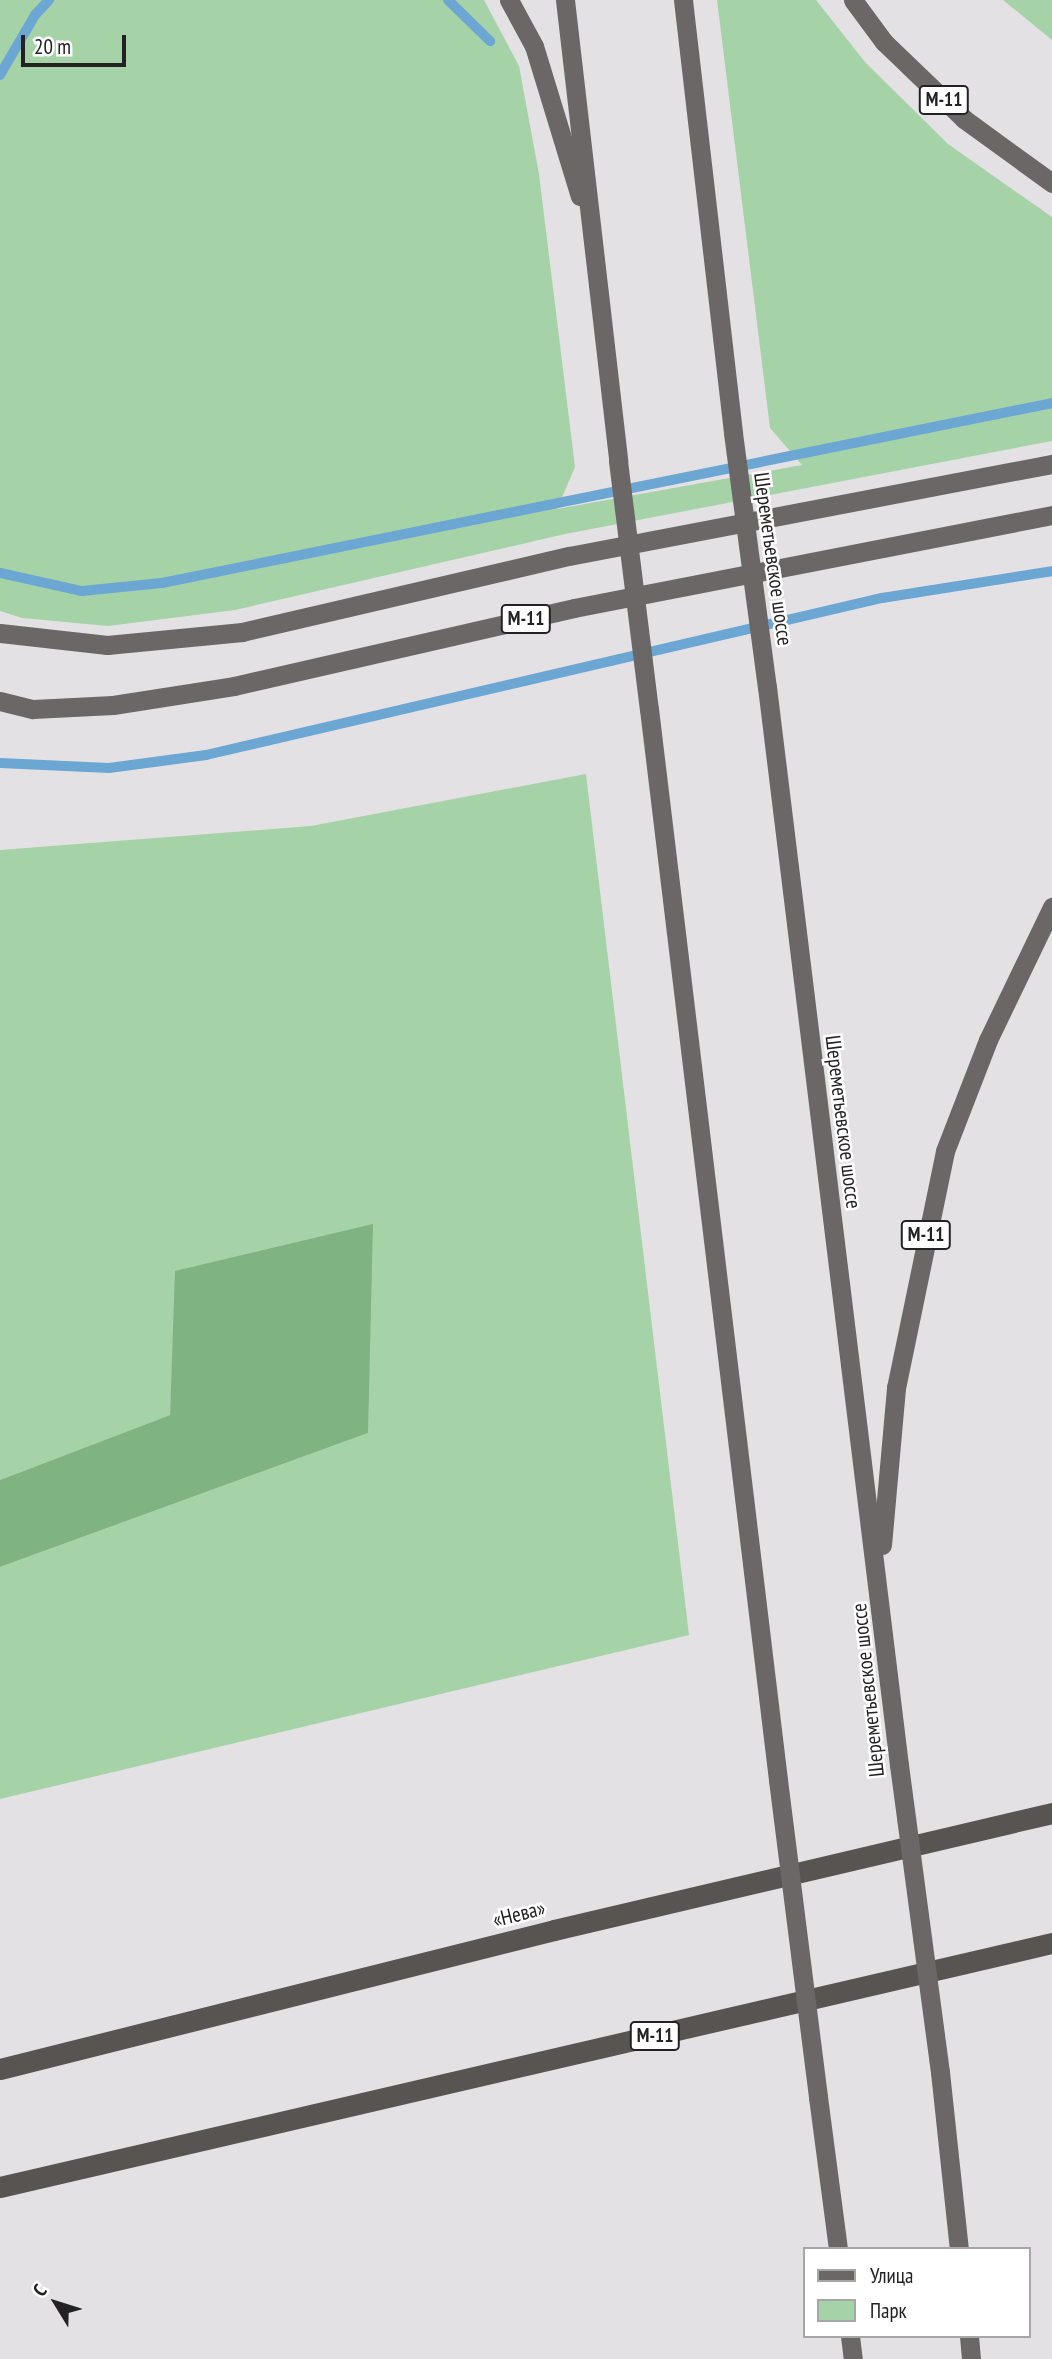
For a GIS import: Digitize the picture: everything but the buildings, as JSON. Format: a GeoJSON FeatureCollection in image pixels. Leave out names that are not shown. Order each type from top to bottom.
{"type":"FeatureCollection","features":[{"type":"Feature","properties":{"kind":"highway","name":"«Нева»"},"geometry":{"type":"LineString","coordinates":[[0,2069],[554,1930],[1052,1814]]}},
{"type":"Feature","properties":{"kind":"highway","name":"М-11"},"geometry":{"type":"LineString","coordinates":[[0,2187],[1052,1943]]}},
{"type":"Feature","properties":{"kind":"main road"},"geometry":{"type":"LineString","coordinates":[[509,0],[534,46],[595,245]]}},
{"type":"Feature","properties":{"kind":"main road"},"geometry":{"type":"LineString","coordinates":[[565,0],[618,461],[778,1780],[838,2247]]}},
{"type":"Feature","properties":{"kind":"main road","name":"Шереметьевское шоссе"},"geometry":{"type":"LineString","coordinates":[[683,0],[733,433],[879,1584],[899,1765],[940,2072],[959,2247]]}},
{"type":"Feature","properties":{"kind":"main road","name":"М-11"},"geometry":{"type":"LineString","coordinates":[[852,0],[884,42],[964,119],[1052,183]]}},
{"type":"Feature","properties":{"kind":"main road","name":"М-11"},"geometry":{"type":"LineString","coordinates":[[0,633],[16,639],[107,645],[242,632],[569,556],[1052,464]]}},
{"type":"Feature","properties":{"kind":"main road","name":"М-11"},"geometry":{"type":"LineString","coordinates":[[0,701],[33,709],[113,705],[234,686],[574,608],[1052,515]]}},
{"type":"Feature","properties":{"kind":"main road","name":"М-11"},"geometry":{"type":"LineString","coordinates":[[879,1584],[896,1388],[945,1151],[988,1040],[1052,907]]}},
{"type":"Feature","properties":{"kind":"main road"},"geometry":{"type":"LineString","coordinates":[[850,2338],[853,2359]]}},
{"type":"Feature","properties":{"kind":"main road"},"geometry":{"type":"LineString","coordinates":[[969,2338],[971,2359]]}},
{"type":"Feature","properties":{"kind":"green space"},"geometry":{"type":"Polygon","coordinates":[[[0,0],[484,0],[519,66],[539,174],[575,467],[557,509],[802,465],[770,428],[717,0],[816,0],[865,62],[948,144],[1052,217],[1052,441],[565,534],[235,610],[108,626],[22,618],[0,611],[0,0]]]}},
{"type":"Feature","properties":{"kind":"green space"},"geometry":{"type":"Polygon","coordinates":[[[1003,0],[1052,0],[1052,40],[1003,0]]]}},
{"type":"Feature","properties":{"kind":"green space"},"geometry":{"type":"Polygon","coordinates":[[[586,774],[689,1635],[0,1799],[0,1567],[368,1433],[176,1271],[170,1415],[0,1480],[0,850],[311,826],[586,774]]]}},
{"type":"Feature","properties":{"kind":"green space"},"geometry":{"type":"Polygon","coordinates":[[[373,1224],[368,1433],[0,1567],[0,1480],[170,1415],[175,1271],[373,1224]]]}},
{"type":"Feature","properties":{"kind":"waterway"},"geometry":{"type":"LineString","coordinates":[[0,75],[35,15],[49,0]]}},
{"type":"Feature","properties":{"kind":"waterway"},"geometry":{"type":"LineString","coordinates":[[448,0],[490,41]]}},
{"type":"Feature","properties":{"kind":"waterway"},"geometry":{"type":"LineString","coordinates":[[0,573],[82,591],[162,583],[1052,403]]}},
{"type":"Feature","properties":{"kind":"waterway"},"geometry":{"type":"LineString","coordinates":[[0,763],[109,768],[206,755],[882,598],[1052,571]]}}]}
